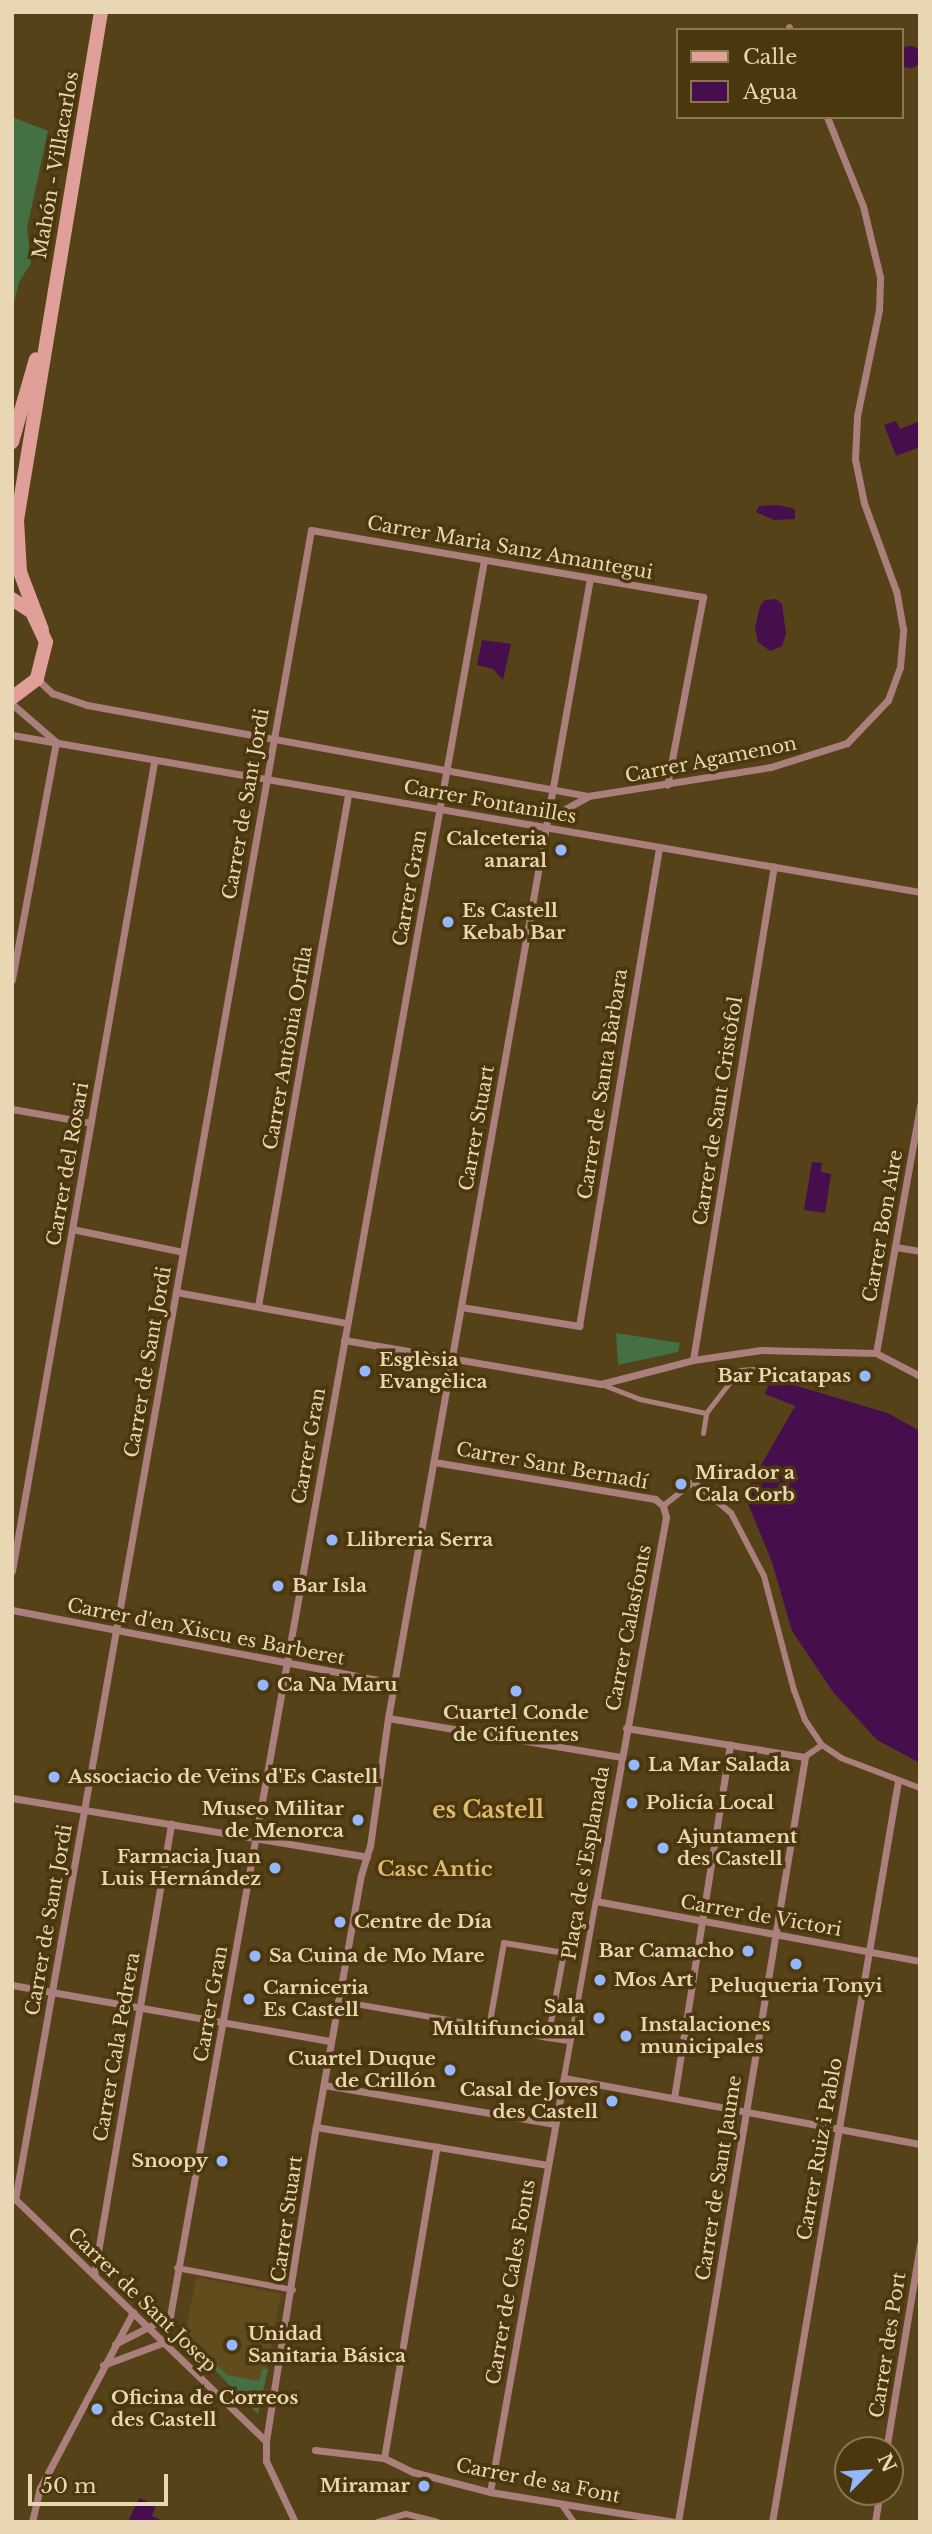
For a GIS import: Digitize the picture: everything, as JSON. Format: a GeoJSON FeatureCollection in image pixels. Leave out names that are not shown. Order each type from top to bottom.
{"type":"FeatureCollection","features":[{"type":"Feature","properties":{"kind":"main road","name":"Mahón - Villacarlos"},"geometry":{"type":"LineString","coordinates":[[37,679],[46,655],[42,629],[17,558],[22,479],[101,12]]}},
{"type":"Feature","properties":{"kind":"main road","name":"Mahón - Villacarlos"},"geometry":{"type":"LineString","coordinates":[[12,442],[20,402],[48,325]]}},
{"type":"Feature","properties":{"kind":"main road","name":"Mahón - Villacarlos"},"geometry":{"type":"LineString","coordinates":[[12,513],[22,479]]}},
{"type":"Feature","properties":{"kind":"main road"},"geometry":{"type":"LineString","coordinates":[[12,599],[32,612],[42,629]]}},
{"type":"Feature","properties":{"kind":"main road"},"geometry":{"type":"LineString","coordinates":[[13,700],[37,679]]}},
{"type":"Feature","properties":{"kind":"street","name":"Carrer Agamenon"},"geometry":{"type":"LineString","coordinates":[[552,790],[588,796],[771,767],[847,743],[888,700],[900,667],[903,629],[896,591],[864,503],[855,459],[858,416],[879,310],[880,277],[863,206],[828,119]]}},
{"type":"Feature","properties":{"kind":"street","name":"Carrer Maria Sanz Amantegui"},"geometry":{"type":"LineString","coordinates":[[311,530],[703,597],[667,785]]}},
{"type":"Feature","properties":{"kind":"street","name":"Carrer de Sant Jordi"},"geometry":{"type":"LineString","coordinates":[[14,2198],[311,530]]}},
{"type":"Feature","properties":{"kind":"street","name":"Carrer Gran"},"geometry":{"type":"LineString","coordinates":[[151,2328],[170,2316],[226,2021],[254,1838],[484,560]]}},
{"type":"Feature","properties":{"kind":"street","name":"Carrer Stuart"},"geometry":{"type":"LineString","coordinates":[[395,1683],[590,578]]}},
{"type":"Feature","properties":{"kind":"street","name":"Carrer Fontanilles"},"geometry":{"type":"LineString","coordinates":[[37,679],[52,693],[87,705],[274,737],[552,790]]}},
{"type":"Feature","properties":{"kind":"street"},"geometry":{"type":"LineString","coordinates":[[12,980],[55,742],[13,700]]}},
{"type":"Feature","properties":{"kind":"street","name":"Carrer Fontanilles"},"geometry":{"type":"LineString","coordinates":[[12,735],[266,782],[546,823],[659,847],[920,892]]}},
{"type":"Feature","properties":{"kind":"street","name":"Carrer del Rosari"},"geometry":{"type":"LineString","coordinates":[[12,1571],[154,762]]}},
{"type":"Feature","properties":{"kind":"street","name":"Carrer Antònia Orfila"},"geometry":{"type":"LineString","coordinates":[[258,1306],[348,795]]}},
{"type":"Feature","properties":{"kind":"street","name":"Carrer Agamenon"},"geometry":{"type":"LineString","coordinates":[[546,823],[588,796]]}},
{"type":"Feature","properties":{"kind":"street","name":"Carrer de Santa Bàrbara"},"geometry":{"type":"LineString","coordinates":[[461,1307],[579,1326],[659,847]]}},
{"type":"Feature","properties":{"kind":"street","name":"Carrer de Sant Cristòfol"},"geometry":{"type":"LineString","coordinates":[[693,1360],[774,867]]}},
{"type":"Feature","properties":{"kind":"street","name":"Carrer Bon Aire"},"geometry":{"type":"LineString","coordinates":[[876,1353],[920,1105]]}},
{"type":"Feature","properties":{"kind":"street"},"geometry":{"type":"LineString","coordinates":[[12,1110],[91,1123]]}},
{"type":"Feature","properties":{"kind":"street"},"geometry":{"type":"LineString","coordinates":[[72,1229],[183,1252]]}},
{"type":"Feature","properties":{"kind":"street"},"geometry":{"type":"LineString","coordinates":[[895,1247],[920,1251]]}},
{"type":"Feature","properties":{"kind":"street"},"geometry":{"type":"LineString","coordinates":[[176,1292],[347,1323]]}},
{"type":"Feature","properties":{"kind":"street"},"geometry":{"type":"LineString","coordinates":[[344,1340],[601,1384],[693,1360],[761,1350],[876,1353],[920,1376]]}},
{"type":"Feature","properties":{"kind":"street","name":"Carrer Sant Bernadí"},"geometry":{"type":"LineString","coordinates":[[434,1462],[655,1499],[663,1506]]}},
{"type":"Feature","properties":{"kind":"street"},"geometry":{"type":"LineString","coordinates":[[663,1506],[694,1482],[732,1513],[764,1576],[794,1690],[805,1720],[822,1745],[841,1758],[920,1788]]}},
{"type":"Feature","properties":{"kind":"street","name":"Carrer Calasfonts"},"geometry":{"type":"LineString","coordinates":[[622,1757],[666,1517],[663,1506]]}},
{"type":"Feature","properties":{"kind":"street","name":"Carrer d'en Xiscu es Barberet"},"geometry":{"type":"LineString","coordinates":[[12,1610],[285,1666],[395,1683]]}},
{"type":"Feature","properties":{"kind":"street"},"geometry":{"type":"LineString","coordinates":[[395,1683],[367,1857],[338,2001],[569,2041]]}},
{"type":"Feature","properties":{"kind":"street","name":"Plaça de s'Esplanada"},"geometry":{"type":"LineString","coordinates":[[388,1718],[622,1757],[564,2078]]}},
{"type":"Feature","properties":{"kind":"street"},"geometry":{"type":"LineString","coordinates":[[626,1728],[805,1757],[822,1745]]}},
{"type":"Feature","properties":{"kind":"street"},"geometry":{"type":"LineString","coordinates":[[674,2098],[730,1744]]}},
{"type":"Feature","properties":{"kind":"street","name":"Carrer de Sant Jaume"},"geometry":{"type":"LineString","coordinates":[[677,2522],[805,1757]]}},
{"type":"Feature","properties":{"kind":"street","name":"Carrer Ruiz i Pablo"},"geometry":{"type":"LineString","coordinates":[[772,2522],[898,1781]]}},
{"type":"Feature","properties":{"kind":"street"},"geometry":{"type":"LineString","coordinates":[[12,1798],[367,1857]]}},
{"type":"Feature","properties":{"kind":"street","name":"Carrer Cala Pedrera"},"geometry":{"type":"LineString","coordinates":[[94,2275],[171,1824]]}},
{"type":"Feature","properties":{"kind":"street","name":"Carrer de Victori"},"geometry":{"type":"LineString","coordinates":[[596,1901],[920,1961]]}},
{"type":"Feature","properties":{"kind":"street","name":"Plaça de s'Esplanada"},"geometry":{"type":"LineString","coordinates":[[489,2027],[504,1943],[564,1953],[548,2038]]}},
{"type":"Feature","properties":{"kind":"street"},"geometry":{"type":"LineString","coordinates":[[12,1985],[331,2041]]}},
{"type":"Feature","properties":{"kind":"street","name":"Carrer Stuart"},"geometry":{"type":"LineString","coordinates":[[266,2441],[293,2290],[316,2127],[338,2001]]}},
{"type":"Feature","properties":{"kind":"street"},"geometry":{"type":"LineString","coordinates":[[564,2078],[920,2144]]}},
{"type":"Feature","properties":{"kind":"street","name":"Carrer de Cales Fonts"},"geometry":{"type":"LineString","coordinates":[[490,2492],[564,2078]]}},
{"type":"Feature","properties":{"kind":"street"},"geometry":{"type":"LineString","coordinates":[[324,2085],[555,2124]]}},
{"type":"Feature","properties":{"kind":"street"},"geometry":{"type":"LineString","coordinates":[[316,2127],[548,2165]]}},
{"type":"Feature","properties":{"kind":"street"},"geometry":{"type":"LineString","coordinates":[[384,2458],[437,2146]]}},
{"type":"Feature","properties":{"kind":"street","name":"Carrer de Sant Josep"},"geometry":{"type":"LineString","coordinates":[[14,2198],[266,2441]]}},
{"type":"Feature","properties":{"kind":"street","name":"Carrer des Port"},"geometry":{"type":"LineString","coordinates":[[888,2436],[920,2245]]}},
{"type":"Feature","properties":{"kind":"street"},"geometry":{"type":"LineString","coordinates":[[177,2268],[293,2290]]}},
{"type":"Feature","properties":{"kind":"street"},"geometry":{"type":"LineString","coordinates":[[32,2522],[40,2488],[133,2312]]}},
{"type":"Feature","properties":{"kind":"street"},"geometry":{"type":"LineString","coordinates":[[115,2344],[151,2328]]}},
{"type":"Feature","properties":{"kind":"street"},"geometry":{"type":"LineString","coordinates":[[103,2365],[165,2342]]}},
{"type":"Feature","properties":{"kind":"street"},"geometry":{"type":"LineString","coordinates":[[266,2441],[266,2461],[295,2522]]}},
{"type":"Feature","properties":{"kind":"street","name":"Carrer de sa Font"},"geometry":{"type":"LineString","coordinates":[[315,2450],[384,2458],[413,2472],[490,2492],[677,2522]]}},
{"type":"Feature","properties":{"kind":"street"},"geometry":{"type":"LineString","coordinates":[[562,2505],[574,2522]]}},
{"type":"Feature","properties":{"kind":"street"},"geometry":{"type":"LineString","coordinates":[[377,2522],[406,2514],[437,2522]]}},
{"type":"Feature","properties":{"kind":"lane"},"geometry":{"type":"LineString","coordinates":[[703,1433],[706,1413],[739,1370],[766,1368]]}},
{"type":"Feature","properties":{"kind":"lane"},"geometry":{"type":"LineString","coordinates":[[601,1384],[640,1399],[706,1413]]}},
{"type":"Feature","properties":{"kind":"shaded area","name":"Unidad Sanitaria Básica"},"geometry":{"type":"Polygon","coordinates":[[[196,2277],[281,2294],[258,2414],[185,2337],[196,2277]]]}},
{"type":"Feature","properties":{"kind":"green space"},"geometry":{"type":"Polygon","coordinates":[[[12,117],[48,131],[27,228],[31,263],[19,282],[12,311],[12,117]]]}},
{"type":"Feature","properties":{"kind":"green space"},"geometry":{"type":"Polygon","coordinates":[[[616,1333],[680,1343],[678,1352],[618,1365],[616,1333]]]}},
{"type":"Feature","properties":{"kind":"green space"},"geometry":{"type":"Polygon","coordinates":[[[216,2364],[227,2375],[259,2381],[262,2369],[268,2369],[258,2414],[212,2367],[216,2364]]]}},
{"type":"Feature","properties":{"kind":"water"},"geometry":{"type":"Polygon","coordinates":[[[906,47],[914,47],[920,53],[920,61],[914,67],[904,65],[906,47]]]}},
{"type":"Feature","properties":{"kind":"water"},"geometry":{"type":"Polygon","coordinates":[[[896,421],[900,429],[920,421],[920,447],[896,456],[884,425],[896,421]]]}},
{"type":"Feature","properties":{"kind":"water"},"geometry":{"type":"Polygon","coordinates":[[[778,505],[795,509],[795,519],[774,520],[756,512],[759,506],[778,505]]]}},
{"type":"Feature","properties":{"kind":"water"},"geometry":{"type":"Polygon","coordinates":[[[776,599],[782,604],[786,634],[782,646],[770,651],[758,642],[755,628],[760,606],[765,600],[776,599]]]}},
{"type":"Feature","properties":{"kind":"water"},"geometry":{"type":"Polygon","coordinates":[[[482,640],[511,644],[503,680],[493,669],[477,665],[482,640]]]}},
{"type":"Feature","properties":{"kind":"water"},"geometry":{"type":"Polygon","coordinates":[[[812,1162],[822,1163],[821,1172],[831,1174],[825,1213],[804,1210],[812,1162]]]}},
{"type":"Feature","properties":{"kind":"water"},"geometry":{"type":"Polygon","coordinates":[[[771,1378],[888,1413],[920,1431],[920,1763],[877,1740],[833,1692],[792,1631],[772,1562],[744,1494],[795,1406],[764,1394],[771,1378]]]}},
{"type":"Feature","properties":{"kind":"water"},"geometry":{"type":"Polygon","coordinates":[[[139,2498],[156,2505],[152,2516],[165,2522],[128,2522],[139,2498]]]}},
{"type":"Feature","properties":{"kind":"pier"},"geometry":{"type":"Polygon","coordinates":[[[770,1374],[889,1410],[920,1431],[888,1413],[771,1378],[765,1394],[795,1406],[744,1494],[790,1408],[761,1396],[770,1374]]]}},
{"type":"Feature","properties":{"kind":"place","name":"Calceteria anaral"},"geometry":{"type":"Point","coordinates":[561,850]}},
{"type":"Feature","properties":{"kind":"place","name":"Es Castell Kebab Bar"},"geometry":{"type":"Point","coordinates":[448,922]}},
{"type":"Feature","properties":{"kind":"place","name":"Esglèsia Evangèlica"},"geometry":{"type":"Point","coordinates":[365,1371]}},
{"type":"Feature","properties":{"kind":"place","name":"Bar Picatapas"},"geometry":{"type":"Point","coordinates":[865,1376]}},
{"type":"Feature","properties":{"kind":"place","name":"Mirador a Cala Corb"},"geometry":{"type":"Point","coordinates":[681,1484]}},
{"type":"Feature","properties":{"kind":"place","name":"Llibreria Serra"},"geometry":{"type":"Point","coordinates":[332,1540]}},
{"type":"Feature","properties":{"kind":"place","name":"Bar Isla"},"geometry":{"type":"Point","coordinates":[278,1586]}},
{"type":"Feature","properties":{"kind":"place","name":"Ca Na Maru"},"geometry":{"type":"Point","coordinates":[263,1685]}},
{"type":"Feature","properties":{"kind":"place","name":"Cuartel Conde de Cifuentes"},"geometry":{"type":"Point","coordinates":[516,1691]}},
{"type":"Feature","properties":{"kind":"place","name":"La Mar Salada"},"geometry":{"type":"Point","coordinates":[634,1765]}},
{"type":"Feature","properties":{"kind":"place","name":"Associacio de Veïns d'Es Castell"},"geometry":{"type":"Point","coordinates":[54,1777]}},
{"type":"Feature","properties":{"kind":"place","name":"Policía Local"},"geometry":{"type":"Point","coordinates":[632,1803]}},
{"type":"Feature","properties":{"kind":"place","name":"Museo Militar de Menorca"},"geometry":{"type":"Point","coordinates":[358,1820]}},
{"type":"Feature","properties":{"kind":"place","name":"Ajuntament des Castell"},"geometry":{"type":"Point","coordinates":[663,1848]}},
{"type":"Feature","properties":{"kind":"place","name":"Farmacia Juan Luis Hernández"},"geometry":{"type":"Point","coordinates":[275,1868]}},
{"type":"Feature","properties":{"kind":"place","name":"Centre de Día"},"geometry":{"type":"Point","coordinates":[340,1922]}},
{"type":"Feature","properties":{"kind":"place","name":"Bar Camacho"},"geometry":{"type":"Point","coordinates":[748,1951]}},
{"type":"Feature","properties":{"kind":"place","name":"Sa Cuina de Mo Mare"},"geometry":{"type":"Point","coordinates":[255,1956]}},
{"type":"Feature","properties":{"kind":"place","name":"Peluqueria Tonyi"},"geometry":{"type":"Point","coordinates":[796,1964]}},
{"type":"Feature","properties":{"kind":"place","name":"Mos Art"},"geometry":{"type":"Point","coordinates":[600,1980]}},
{"type":"Feature","properties":{"kind":"place","name":"Carniceria Es Castell"},"geometry":{"type":"Point","coordinates":[249,1999]}},
{"type":"Feature","properties":{"kind":"place","name":"Sala Multifuncional"},"geometry":{"type":"Point","coordinates":[599,2018]}},
{"type":"Feature","properties":{"kind":"place","name":"Instalaciones municipales"},"geometry":{"type":"Point","coordinates":[626,2036]}},
{"type":"Feature","properties":{"kind":"place","name":"Cuartel Duque de Crillón"},"geometry":{"type":"Point","coordinates":[450,2070]}},
{"type":"Feature","properties":{"kind":"place","name":"Casal de Joves des Castell"},"geometry":{"type":"Point","coordinates":[612,2101]}},
{"type":"Feature","properties":{"kind":"place","name":"Snoopy"},"geometry":{"type":"Point","coordinates":[222,2161]}},
{"type":"Feature","properties":{"kind":"place","name":"Unidad Sanitaria Básica"},"geometry":{"type":"Point","coordinates":[232,2345]}},
{"type":"Feature","properties":{"kind":"place","name":"Oficina de Correos des Castell"},"geometry":{"type":"Point","coordinates":[97,2409]}},
{"type":"Feature","properties":{"kind":"place","name":"Miramar"},"geometry":{"type":"Point","coordinates":[424,2486]}},
{"type":"Feature","properties":{"kind":"district","name":"es Castell"},"geometry":{"type":"Point","coordinates":[488,1810]}},
{"type":"Feature","properties":{"kind":"district","name":"Casc Antic"},"geometry":{"type":"Point","coordinates":[435,1869]}}]}
